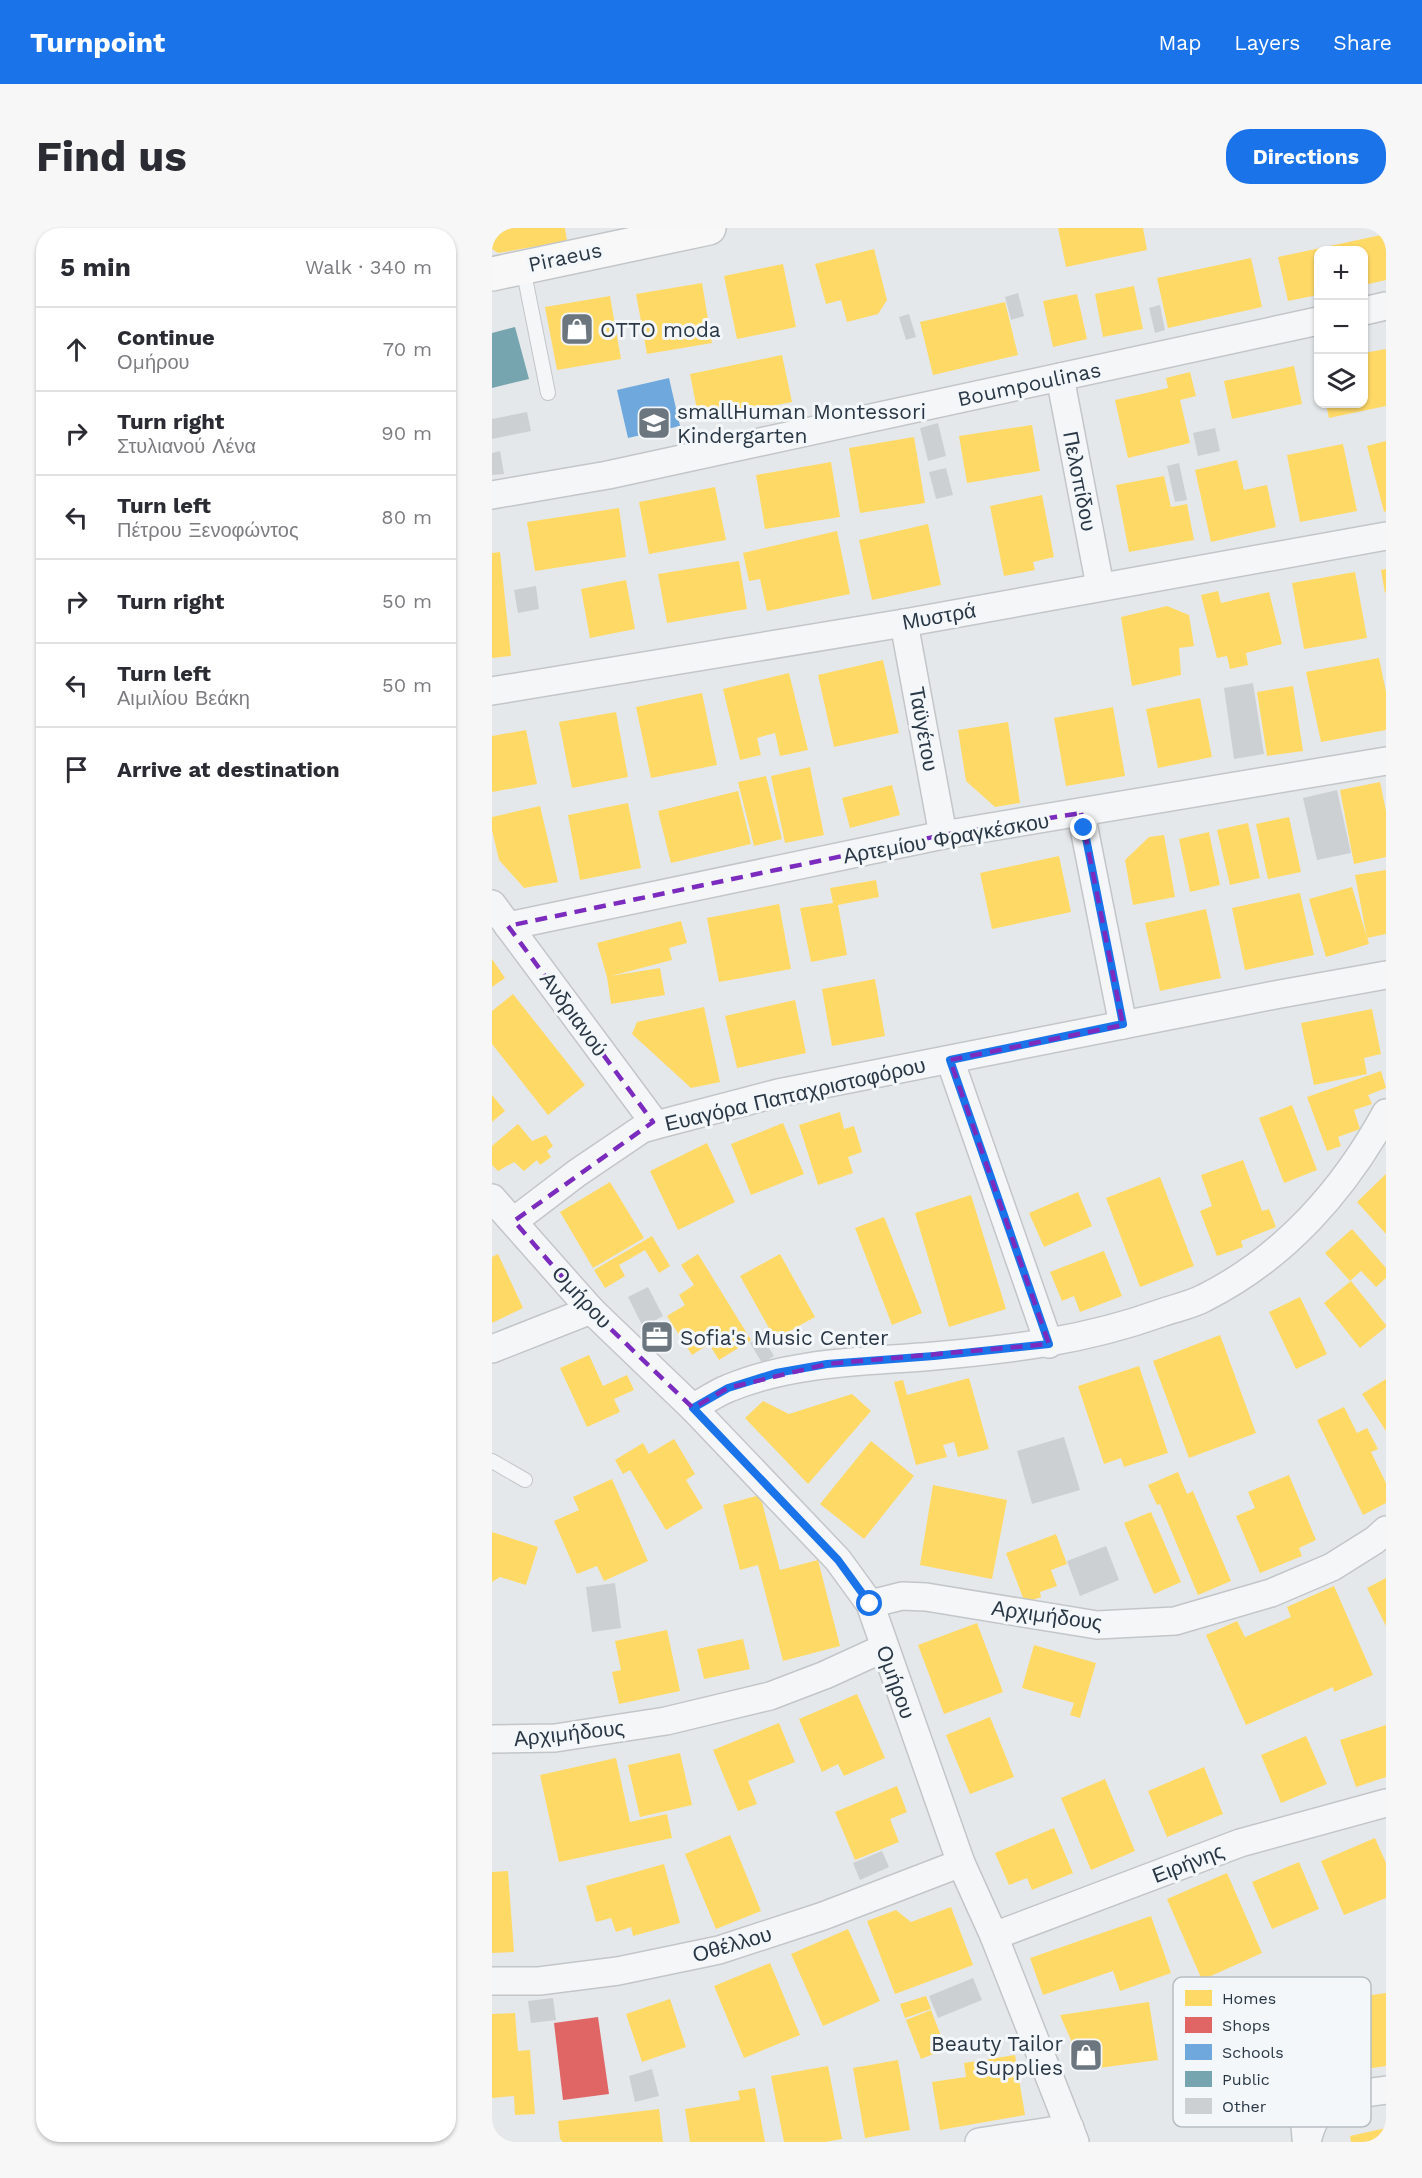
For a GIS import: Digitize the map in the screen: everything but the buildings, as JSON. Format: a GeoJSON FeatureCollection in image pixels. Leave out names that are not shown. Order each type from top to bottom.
{"type":"FeatureCollection","features":[{"type":"Feature","properties":{"kind":"street","name":"Piraeus"},"geometry":{"type":"LineString","coordinates":[[507,270],[709,228]]}},
{"type":"Feature","properties":{"kind":"street"},"geometry":{"type":"LineString","coordinates":[[1368,310],[1386,306]]}},
{"type":"Feature","properties":{"kind":"street","name":"Boumpoulinas"},"geometry":{"type":"LineString","coordinates":[[492,495],[619,473],[1314,322]]}},
{"type":"Feature","properties":{"kind":"street","name":"Πελοπίδου"},"geometry":{"type":"LineString","coordinates":[[1060,377],[1100,586]]}},
{"type":"Feature","properties":{"kind":"street","name":"Μυστρά"},"geometry":{"type":"LineString","coordinates":[[492,691],[904,623],[1386,536]]}},
{"type":"Feature","properties":{"kind":"street","name":"Ταϋγέτου"},"geometry":{"type":"LineString","coordinates":[[904,623],[943,835]]}},
{"type":"Feature","properties":{"kind":"street","name":"Αρτεμίου Φραγκέσκου"},"geometry":{"type":"LineString","coordinates":[[508,926],[943,835],[1386,761]]}},
{"type":"Feature","properties":{"kind":"street"},"geometry":{"type":"LineString","coordinates":[[1081,813],[1123,1024]]}},
{"type":"Feature","properties":{"kind":"street","name":"Ανδριανού"},"geometry":{"type":"LineString","coordinates":[[492,904],[656,1125]]}},
{"type":"Feature","properties":{"kind":"street","name":"Ευαγόρα Παπαχριστοφόρου"},"geometry":{"type":"LineString","coordinates":[[514,1221],[577,1173],[642,1129],[656,1125],[778,1093],[1123,1024],[1386,975]]}},
{"type":"Feature","properties":{"kind":"street"},"geometry":{"type":"LineString","coordinates":[[950,1060],[1049,1344]]}},
{"type":"Feature","properties":{"kind":"street"},"geometry":{"type":"LineString","coordinates":[[693,1408],[728,1388],[776,1373],[827,1364],[1049,1344],[1120,1328],[1202,1299],[1241,1277],[1273,1253],[1322,1208],[1367,1149],[1386,1113]]}},
{"type":"Feature","properties":{"kind":"street","name":"Ομήρου"},"geometry":{"type":"LineString","coordinates":[[492,1198],[591,1310],[693,1408],[838,1560],[870,1604],[961,1863],[994,1936],[1072,2135]]}},
{"type":"Feature","properties":{"kind":"street"},"geometry":{"type":"LineString","coordinates":[[492,1349],[591,1310]]}},
{"type":"Feature","properties":{"kind":"street","name":"Αρχιμήδους"},"geometry":{"type":"LineString","coordinates":[[870,1604],[902,1596],[926,1597],[1097,1625],[1175,1622],[1271,1593],[1332,1567],[1375,1540],[1386,1530]]}},
{"type":"Feature","properties":{"kind":"street","name":"Αρχιμήδους"},"geometry":{"type":"LineString","coordinates":[[492,1739],[555,1738],[666,1721],[770,1696],[825,1675],[884,1648]]}},
{"type":"Feature","properties":{"kind":"street","name":"Ειρήνης"},"geometry":{"type":"LineString","coordinates":[[994,1936],[1240,1843],[1386,1803]]}},
{"type":"Feature","properties":{"kind":"street","name":"Οθέλλου"},"geometry":{"type":"LineString","coordinates":[[492,1981],[539,1981],[618,1971],[719,1950],[823,1916],[961,1863]]}},
{"type":"Feature","properties":{"kind":"street"},"geometry":{"type":"LineString","coordinates":[[1371,2092],[1386,2090]]}},
{"type":"Feature","properties":{"kind":"street"},"geometry":{"type":"LineString","coordinates":[[1306,2127],[1307,2142]]}},
{"type":"Feature","properties":{"kind":"street"},"geometry":{"type":"LineString","coordinates":[[1307,2142],[1310,2127]]}},
{"type":"Feature","properties":{"kind":"street"},"geometry":{"type":"LineString","coordinates":[[979,2142],[1072,2135]]}},
{"type":"Feature","properties":{"kind":"lane"},"geometry":{"type":"LineString","coordinates":[[507,270],[548,393]]}},
{"type":"Feature","properties":{"kind":"lane"},"geometry":{"type":"LineString","coordinates":[[492,1461],[525,1480]]}},
{"type":"Feature","properties":{"kind":"highlighted area"},"geometry":{"type":"Polygon","coordinates":[[[1081,813],[1123,1025],[950,1060],[1049,1344],[827,1364],[728,1388],[693,1408],[591,1310],[514,1221],[653,1122],[508,926],[943,835],[1081,813]]]}},
{"type":"Feature","properties":{"kind":"place","name":"OTTO moda"},"geometry":{"type":"Point","coordinates":[577,329]}},
{"type":"Feature","properties":{"kind":"place","name":"smallHuman Montessori Kindergarten"},"geometry":{"type":"Point","coordinates":[654,423]}},
{"type":"Feature","properties":{"kind":"place","name":"Sofia's Music Center"},"geometry":{"type":"Point","coordinates":[657,1337]}},
{"type":"Feature","properties":{"kind":"place","name":"Beauty Tailor Supplies"},"geometry":{"type":"Point","coordinates":[1086,2055]}},
{"type":"Feature","properties":{"kind":"route"},"geometry":{"type":"LineString","coordinates":[[870,1604],[838,1560],[693,1408],[728,1388],[776,1373],[827,1364],[1049,1344],[950,1060],[1123,1024],[1084,828]]}}]}
